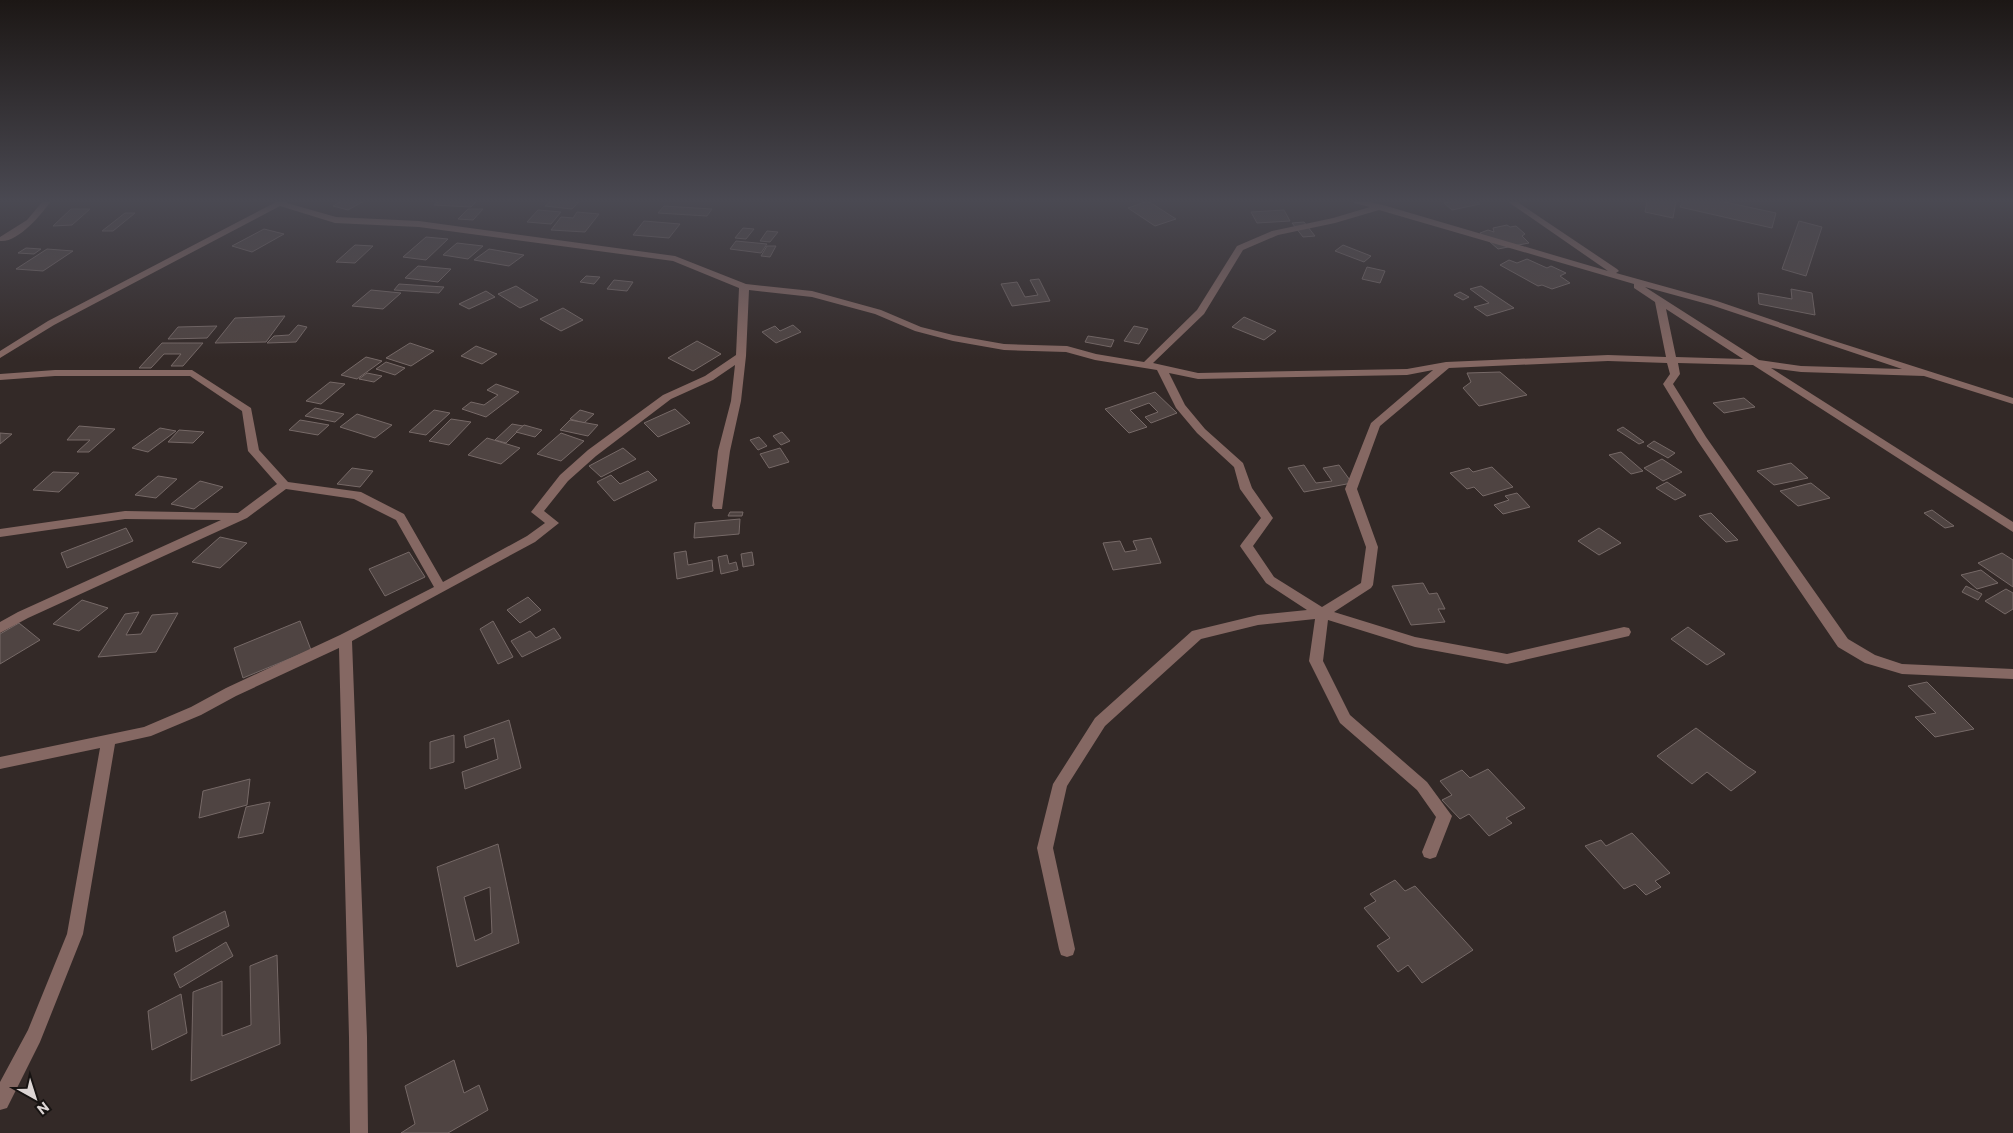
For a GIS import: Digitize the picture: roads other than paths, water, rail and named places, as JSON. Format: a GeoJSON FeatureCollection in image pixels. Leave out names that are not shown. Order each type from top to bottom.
{"type":"FeatureCollection","features":[{"type":"Feature","properties":{"kind":"street"},"geometry":{"type":"LineString","coordinates":[[0,355],[51,323],[182,254]]}},
{"type":"Feature","properties":{"kind":"street"},"geometry":{"type":"LineString","coordinates":[[638,254],[676,259],[744,288],[812,294],[878,312],[918,329],[953,338],[1004,347],[1067,349],[1095,357],[1198,376],[1407,372],[1446,365],[1608,358],[1754,362],[1801,369],[1929,373]]}},
{"type":"Feature","properties":{"kind":"street"},"geometry":{"type":"LineString","coordinates":[[1146,365],[1201,312],[1236,254]]}},
{"type":"Feature","properties":{"kind":"street"},"geometry":{"type":"LineString","coordinates":[[1540,254],[1714,303],[1821,340],[2013,401]]}},
{"type":"Feature","properties":{"kind":"street"},"geometry":{"type":"LineString","coordinates":[[1589,254],[2013,528]]}},
{"type":"Feature","properties":{"kind":"street"},"geometry":{"type":"LineString","coordinates":[[718,506],[724,451],[736,401],[741,356],[744,288]]}},
{"type":"Feature","properties":{"kind":"street"},"geometry":{"type":"LineString","coordinates":[[1659,300],[1675,374],[1668,384],[1702,438],[1843,643],[1870,659],[1902,669],[2013,674]]}},
{"type":"Feature","properties":{"kind":"street"},"geometry":{"type":"LineString","coordinates":[[0,763],[154,729],[344,638],[441,589],[531,539],[553,523],[536,512],[564,478],[592,453],[667,397],[709,378],[741,356]]}},
{"type":"Feature","properties":{"kind":"street"},"geometry":{"type":"LineString","coordinates":[[1067,949],[1045,848],[1060,784],[1100,722],[1197,635],[1258,620],[1322,613],[1368,586],[1372,547],[1351,489],[1375,425],[1446,365]]}},
{"type":"Feature","properties":{"kind":"street"},"geometry":{"type":"LineString","coordinates":[[1161,368],[1180,406],[1201,432],[1239,466],[1246,489],[1267,518],[1246,546],[1270,580],[1322,613],[1415,642],[1507,659],[1624,632]]}},
{"type":"Feature","properties":{"kind":"street"},"geometry":{"type":"LineString","coordinates":[[0,377],[55,372],[192,373],[247,410],[254,451],[284,485],[357,495],[400,517],[441,589]]}},
{"type":"Feature","properties":{"kind":"street"},"geometry":{"type":"LineString","coordinates":[[0,628],[23,615],[243,515],[284,485]]}},
{"type":"Feature","properties":{"kind":"street"},"geometry":{"type":"LineString","coordinates":[[0,533],[125,515],[186,517],[243,515]]}},
{"type":"Feature","properties":{"kind":"street"},"geometry":{"type":"LineString","coordinates":[[1322,613],[1316,661],[1345,719],[1422,786],[1444,816],[1430,852]]}},
{"type":"Feature","properties":{"kind":"street"},"geometry":{"type":"LineString","coordinates":[[344,638],[358,1037],[359,1133]]}},
{"type":"Feature","properties":{"kind":"street"},"geometry":{"type":"LineString","coordinates":[[2,1093],[34,1036],[75,934],[109,740]]}}]}
